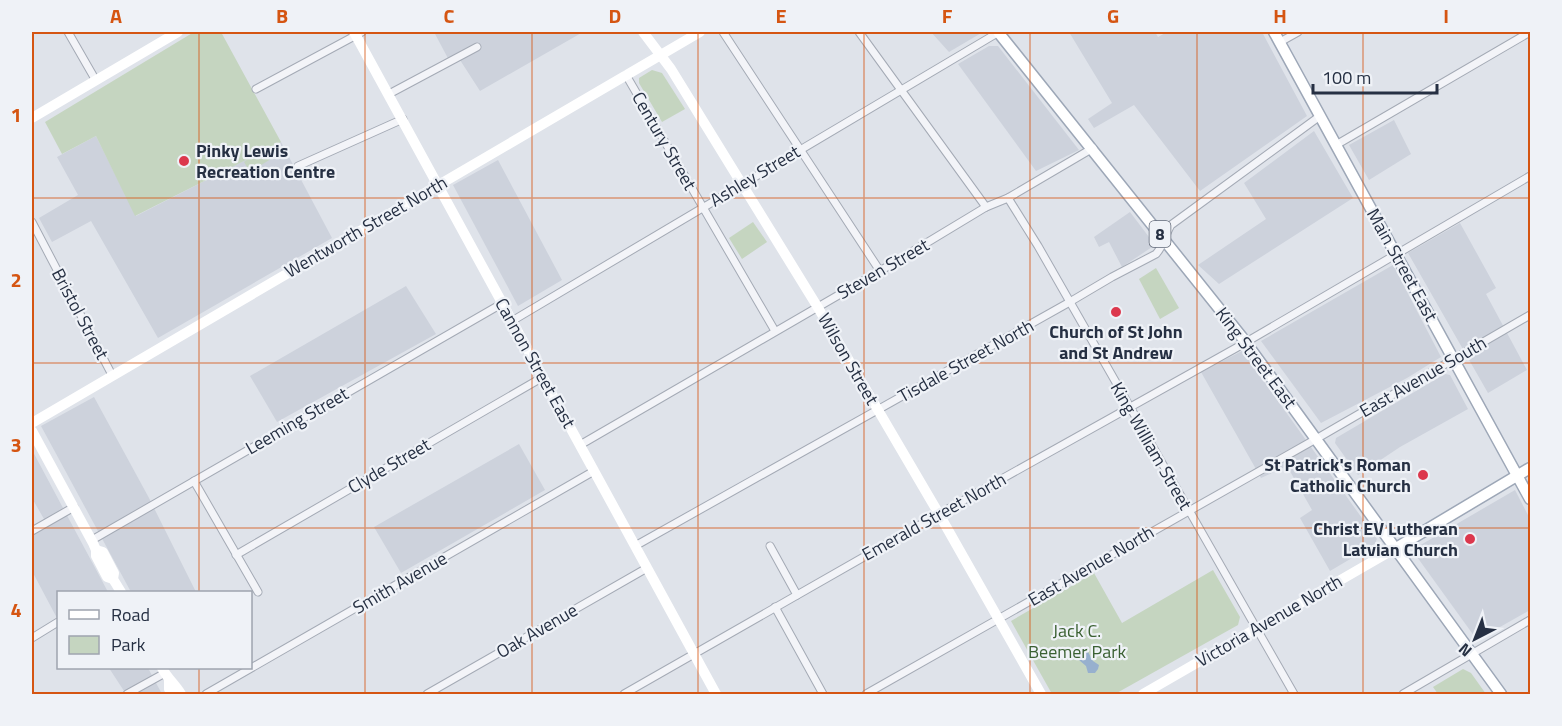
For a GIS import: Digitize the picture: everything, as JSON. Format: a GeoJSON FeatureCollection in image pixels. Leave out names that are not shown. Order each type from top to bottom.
{"type":"FeatureCollection","features":[{"type":"Feature","properties":{"kind":"main road"},"geometry":{"type":"LineString","coordinates":[[32,118],[178,32]]}},
{"type":"Feature","properties":{"kind":"main road","name":"Wilson Street"},"geometry":{"type":"LineString","coordinates":[[643,32],[661,55],[817,306],[1041,694]]}},
{"type":"Feature","properties":{"kind":"main road","name":"Wentworth Street North"},"geometry":{"type":"LineString","coordinates":[[32,423],[700,32]]}},
{"type":"Feature","properties":{"kind":"main road","name":"King Street East"},"geometry":{"type":"LineString","coordinates":[[999,32],[1245,342],[1501,694]]}},
{"type":"Feature","properties":{"kind":"main road","name":"Main Street East"},"geometry":{"type":"LineString","coordinates":[[1274,32],[1530,499]]}},
{"type":"Feature","properties":{"kind":"main road","name":"Cannon Street East"},"geometry":{"type":"LineString","coordinates":[[358,33],[716,694]]}},
{"type":"Feature","properties":{"kind":"main road"},"geometry":{"type":"LineString","coordinates":[[32,431],[94,545],[103,552],[114,573],[115,588]]}},
{"type":"Feature","properties":{"kind":"main road","name":"Victoria Avenue North"},"geometry":{"type":"LineString","coordinates":[[1143,694],[1530,468]]}},
{"type":"Feature","properties":{"kind":"main road"},"geometry":{"type":"LineString","coordinates":[[165,674],[171,694]]}},
{"type":"Feature","properties":{"kind":"main road"},"geometry":{"type":"LineString","coordinates":[[165,674],[181,694]]}},
{"type":"Feature","properties":{"kind":"street"},"geometry":{"type":"LineString","coordinates":[[68,32],[96,79]]}},
{"type":"Feature","properties":{"kind":"street"},"geometry":{"type":"LineString","coordinates":[[723,32],[880,271]]}},
{"type":"Feature","properties":{"kind":"street"},"geometry":{"type":"LineString","coordinates":[[859,32],[986,207]]}},
{"type":"Feature","properties":{"kind":"street","name":"Ashley Street"},"geometry":{"type":"LineString","coordinates":[[512,321],[999,32]]}},
{"type":"Feature","properties":{"kind":"street"},"geometry":{"type":"LineString","coordinates":[[1280,42],[1298,32]]}},
{"type":"Feature","properties":{"kind":"street"},"geometry":{"type":"LineString","coordinates":[[1336,145],[1530,32]]}},
{"type":"Feature","properties":{"kind":"street"},"geometry":{"type":"LineString","coordinates":[[256,89],[358,33]]}},
{"type":"Feature","properties":{"kind":"street"},"geometry":{"type":"LineString","coordinates":[[389,94],[477,47]]}},
{"type":"Feature","properties":{"kind":"street","name":"Century Street"},"geometry":{"type":"LineString","coordinates":[[626,75],[775,331]]}},
{"type":"Feature","properties":{"kind":"street","name":"Tisdale Street North"},"geometry":{"type":"LineString","coordinates":[[635,546],[1156,254],[1171,225],[1320,116]]}},
{"type":"Feature","properties":{"kind":"street"},"geometry":{"type":"LineString","coordinates":[[298,166],[403,119]]}},
{"type":"Feature","properties":{"kind":"street","name":"Steven Street"},"geometry":{"type":"LineString","coordinates":[[580,446],[986,207],[1008,198],[1093,148]]}},
{"type":"Feature","properties":{"kind":"street","name":"Emerald Street North"},"geometry":{"type":"LineString","coordinates":[[624,694],[1245,342],[1530,176]]}},
{"type":"Feature","properties":{"kind":"street","name":"King William Street"},"geometry":{"type":"LineString","coordinates":[[1008,198],[1038,246],[1068,303],[1294,694]]}},
{"type":"Feature","properties":{"kind":"street","name":"Bristol Street"},"geometry":{"type":"LineString","coordinates":[[32,222],[112,375]]}},
{"type":"Feature","properties":{"kind":"street","name":"Leeming Street"},"geometry":{"type":"LineString","coordinates":[[94,545],[194,481],[503,303]]}},
{"type":"Feature","properties":{"kind":"street","name":"East Avenue South"},"geometry":{"type":"LineString","coordinates":[[1316,439],[1530,315]]}},
{"type":"Feature","properties":{"kind":"street","name":"Clyde Street"},"geometry":{"type":"LineString","coordinates":[[236,555],[543,377]]}},
{"type":"Feature","properties":{"kind":"street","name":"East Avenue North"},"geometry":{"type":"LineString","coordinates":[[867,694],[1316,439]]}},
{"type":"Feature","properties":{"kind":"street","name":"Smith Avenue"},"geometry":{"type":"LineString","coordinates":[[252,668],[594,471]]}},
{"type":"Feature","properties":{"kind":"street"},"geometry":{"type":"LineString","coordinates":[[194,481],[258,592]]}},
{"type":"Feature","properties":{"kind":"street"},"geometry":{"type":"LineString","coordinates":[[32,531],[74,507]]}},
{"type":"Feature","properties":{"kind":"street"},"geometry":{"type":"LineString","coordinates":[[770,546],[797,595]]}},
{"type":"Feature","properties":{"kind":"street","name":"Oak Avenue"},"geometry":{"type":"LineString","coordinates":[[427,694],[647,568]]}},
{"type":"Feature","properties":{"kind":"street"},"geometry":{"type":"LineString","coordinates":[[775,607],[823,694]]}},
{"type":"Feature","properties":{"kind":"street"},"geometry":{"type":"LineString","coordinates":[[1402,694],[1530,620]]}},
{"type":"Feature","properties":{"kind":"street"},"geometry":{"type":"LineString","coordinates":[[32,638],[57,623]]}},
{"type":"Feature","properties":{"kind":"street","name":"Smith Avenue"},"geometry":{"type":"LineString","coordinates":[[206,694],[249,669]]}},
{"type":"Feature","properties":{"kind":"street"},"geometry":{"type":"LineString","coordinates":[[127,694],[165,674]]}},
{"type":"Feature","properties":{"kind":"shaded area"},"geometry":{"type":"Polygon","coordinates":[[[434,32],[583,32],[480,91],[460,60],[451,64],[434,32]]]}},
{"type":"Feature","properties":{"kind":"shaded area"},"geometry":{"type":"Polygon","coordinates":[[[931,32],[983,32],[949,52],[931,32]]]}},
{"type":"Feature","properties":{"kind":"shaded area"},"geometry":{"type":"Polygon","coordinates":[[[1069,32],[1155,32],[1158,37],[1167,32],[1262,32],[1307,116],[1200,191],[1134,105],[1094,128],[1088,119],[1112,103],[1069,32]]]}},
{"type":"Feature","properties":{"kind":"shaded area"},"geometry":{"type":"Polygon","coordinates":[[[989,46],[998,46],[1079,150],[1036,171],[958,64],[989,46]]]}},
{"type":"Feature","properties":{"kind":"shaded area"},"geometry":{"type":"Polygon","coordinates":[[[1394,120],[1411,154],[1369,180],[1349,145],[1394,120]]]}},
{"type":"Feature","properties":{"kind":"shaded area"},"geometry":{"type":"Polygon","coordinates":[[[1314,131],[1353,198],[1219,284],[1198,265],[1266,219],[1244,183],[1314,131]]]}},
{"type":"Feature","properties":{"kind":"shaded area"},"geometry":{"type":"Polygon","coordinates":[[[96,136],[136,216],[281,142],[332,238],[158,338],[91,221],[52,242],[39,218],[78,195],[57,157],[96,136]]]}},
{"type":"Feature","properties":{"kind":"shaded area"},"geometry":{"type":"Polygon","coordinates":[[[498,160],[562,280],[518,306],[453,185],[498,160]]]}},
{"type":"Feature","properties":{"kind":"shaded area"},"geometry":{"type":"Polygon","coordinates":[[[1130,212],[1155,245],[1122,267],[1109,242],[1099,247],[1094,237],[1130,212]]]}},
{"type":"Feature","properties":{"kind":"shaded area"},"geometry":{"type":"Polygon","coordinates":[[[1460,223],[1496,288],[1486,294],[1527,370],[1488,393],[1408,253],[1460,223]]]}},
{"type":"Feature","properties":{"kind":"shaded area"},"geometry":{"type":"Polygon","coordinates":[[[1393,265],[1441,357],[1407,378],[1321,423],[1261,341],[1393,265]]]}},
{"type":"Feature","properties":{"kind":"shaded area"},"geometry":{"type":"Polygon","coordinates":[[[406,286],[436,334],[277,422],[250,376],[406,286]]]}},
{"type":"Feature","properties":{"kind":"shaded area"},"geometry":{"type":"Polygon","coordinates":[[[1242,351],[1377,539],[1374,545],[1330,571],[1300,518],[1312,510],[1287,466],[1261,478],[1201,372],[1242,351]]]}},
{"type":"Feature","properties":{"kind":"shaded area"},"geometry":{"type":"Polygon","coordinates":[[[1445,374],[1450,375],[1468,409],[1400,447],[1358,475],[1335,443],[1336,438],[1445,374]]]}},
{"type":"Feature","properties":{"kind":"shaded area"},"geometry":{"type":"Polygon","coordinates":[[[94,397],[149,498],[196,591],[130,591],[41,426],[94,397]]]}},
{"type":"Feature","properties":{"kind":"shaded area"},"geometry":{"type":"Polygon","coordinates":[[[519,444],[545,490],[401,573],[374,527],[519,444]]]}},
{"type":"Feature","properties":{"kind":"shaded area"},"geometry":{"type":"Polygon","coordinates":[[[32,450],[107,591],[57,591],[57,618],[32,571],[32,536],[48,526],[32,498],[32,450]]]}},
{"type":"Feature","properties":{"kind":"shaded area"},"geometry":{"type":"Polygon","coordinates":[[[1515,490],[1530,519],[1530,610],[1477,640],[1412,550],[1515,490]]]}},
{"type":"Feature","properties":{"kind":"shaded area"},"geometry":{"type":"Polygon","coordinates":[[[110,669],[149,669],[162,694],[126,694],[110,669]]]}},
{"type":"Feature","properties":{"kind":"green space"},"geometry":{"type":"Polygon","coordinates":[[[194,32],[221,32],[281,142],[269,148],[274,157],[250,172],[244,162],[248,159],[135,216],[96,136],[62,154],[45,122],[194,32]]]}},
{"type":"Feature","properties":{"kind":"green space"},"geometry":{"type":"Polygon","coordinates":[[[652,70],[662,73],[685,109],[662,122],[639,83],[639,78],[652,70]]]}},
{"type":"Feature","properties":{"kind":"green space"},"geometry":{"type":"Polygon","coordinates":[[[753,222],[767,242],[742,259],[729,238],[753,222]]]}},
{"type":"Feature","properties":{"kind":"green space"},"geometry":{"type":"Polygon","coordinates":[[[1156,268],[1179,308],[1160,319],[1139,279],[1156,268]]]}},
{"type":"Feature","properties":{"kind":"green space","name":"Jack C. Beemer Park"},"geometry":{"type":"Polygon","coordinates":[[[1213,570],[1240,617],[1238,625],[1115,694],[1052,694],[1011,621],[1094,573],[1122,623],[1213,570]]]}},
{"type":"Feature","properties":{"kind":"green space"},"geometry":{"type":"Polygon","coordinates":[[[1463,669],[1471,673],[1486,694],[1438,694],[1433,687],[1463,669]]]}},
{"type":"Feature","properties":{"kind":"water"},"geometry":{"type":"Polygon","coordinates":[[[1082,652],[1088,652],[1093,661],[1099,665],[1095,673],[1088,673],[1086,666],[1079,660],[1078,656],[1082,652]]]}},
{"type":"Feature","properties":{"kind":"place","name":"Pinky Lewis Recreation Centre"},"geometry":{"type":"Point","coordinates":[184,161]}},
{"type":"Feature","properties":{"kind":"place","name":"Church of St John and St Andrew"},"geometry":{"type":"Point","coordinates":[1116,312]}},
{"type":"Feature","properties":{"kind":"place","name":"St Patrick's Roman Catholic Church"},"geometry":{"type":"Point","coordinates":[1423,475]}},
{"type":"Feature","properties":{"kind":"place","name":"Christ EV Lutheran Latvian Church"},"geometry":{"type":"Point","coordinates":[1470,539]}}]}
